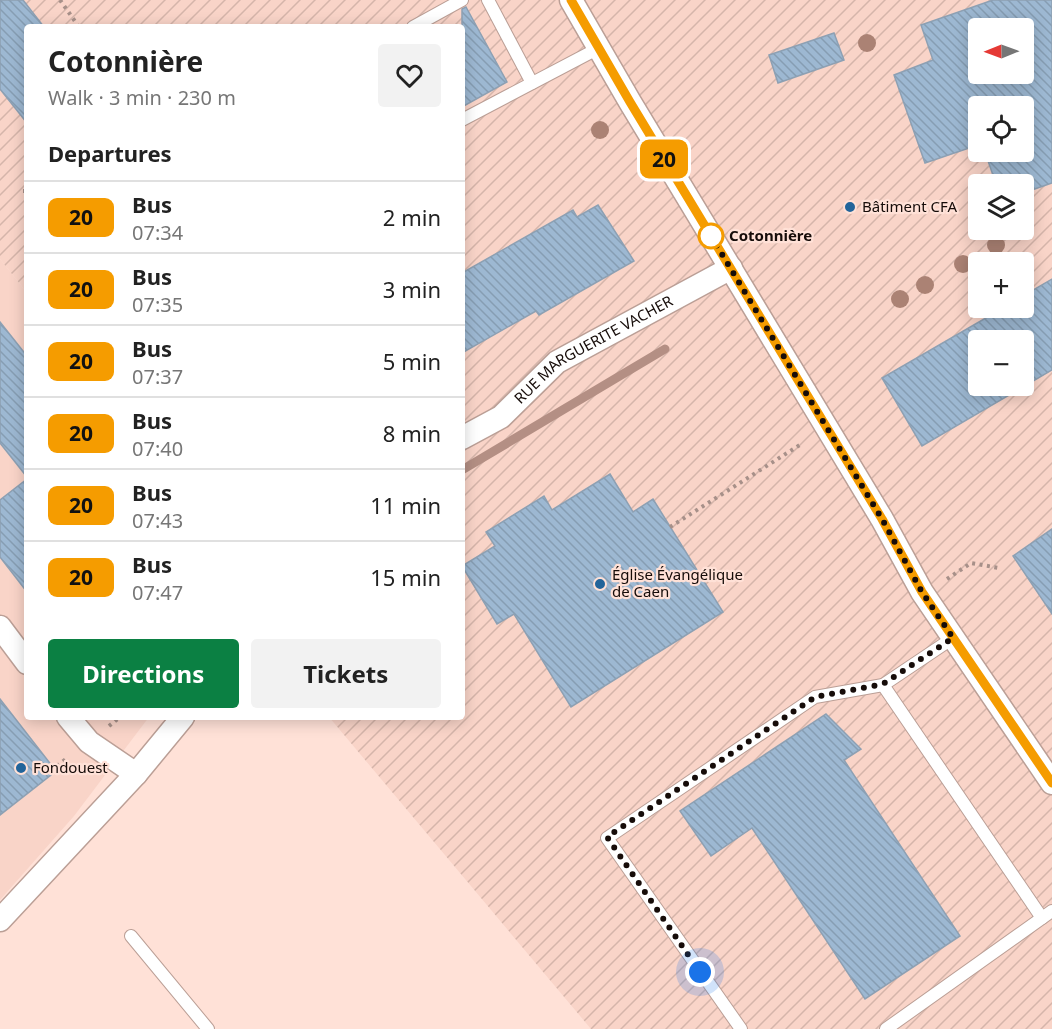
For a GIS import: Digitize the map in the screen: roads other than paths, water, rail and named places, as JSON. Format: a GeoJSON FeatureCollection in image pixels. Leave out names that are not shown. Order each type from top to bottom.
{"type":"FeatureCollection","features":[{"type":"Feature","properties":{"kind":"street"},"geometry":{"type":"LineString","coordinates":[[571,0],[630,102],[882,519],[922,592],[1052,783]]}},
{"type":"Feature","properties":{"kind":"street","name":"RUE MARGUERITE VACHER"},"geometry":{"type":"LineString","coordinates":[[465,436],[501,417],[557,362],[731,268]]}},
{"type":"Feature","properties":{"kind":"street"},"geometry":{"type":"LineString","coordinates":[[0,627],[24,659]]}},
{"type":"Feature","properties":{"kind":"street"},"geometry":{"type":"LineString","coordinates":[[72,720],[89,741],[136,774]]}},
{"type":"Feature","properties":{"kind":"street"},"geometry":{"type":"LineString","coordinates":[[0,920],[136,774],[181,720]]}},
{"type":"Feature","properties":{"kind":"lane"},"geometry":{"type":"LineString","coordinates":[[418,24],[462,0]]}},
{"type":"Feature","properties":{"kind":"lane"},"geometry":{"type":"LineString","coordinates":[[488,0],[532,83]]}},
{"type":"Feature","properties":{"kind":"lane"},"geometry":{"type":"LineString","coordinates":[[465,118],[599,48]]}},
{"type":"Feature","properties":{"kind":"lane"},"geometry":{"type":"LineString","coordinates":[[741,1029],[607,837],[815,697],[883,684],[953,638]]}},
{"type":"Feature","properties":{"kind":"lane"},"geometry":{"type":"LineString","coordinates":[[883,684],[1047,915],[886,1029]]}},
{"type":"Feature","properties":{"kind":"lane"},"geometry":{"type":"LineString","coordinates":[[131,936],[208,1029]]}},
{"type":"Feature","properties":{"kind":"waterway"},"geometry":{"type":"LineString","coordinates":[[465,468],[665,349]]}},
{"type":"Feature","properties":{"kind":"place","name":"Bâtiment CFA"},"geometry":{"type":"Point","coordinates":[850,207]}},
{"type":"Feature","properties":{"kind":"place","name":"Cotonnière"},"geometry":{"type":"Point","coordinates":[711,236]}},
{"type":"Feature","properties":{"kind":"place","name":"Église Évangélique de Caen"},"geometry":{"type":"Point","coordinates":[600,584]}},
{"type":"Feature","properties":{"kind":"place","name":"Fondouest"},"geometry":{"type":"Point","coordinates":[21,768]}}]}
